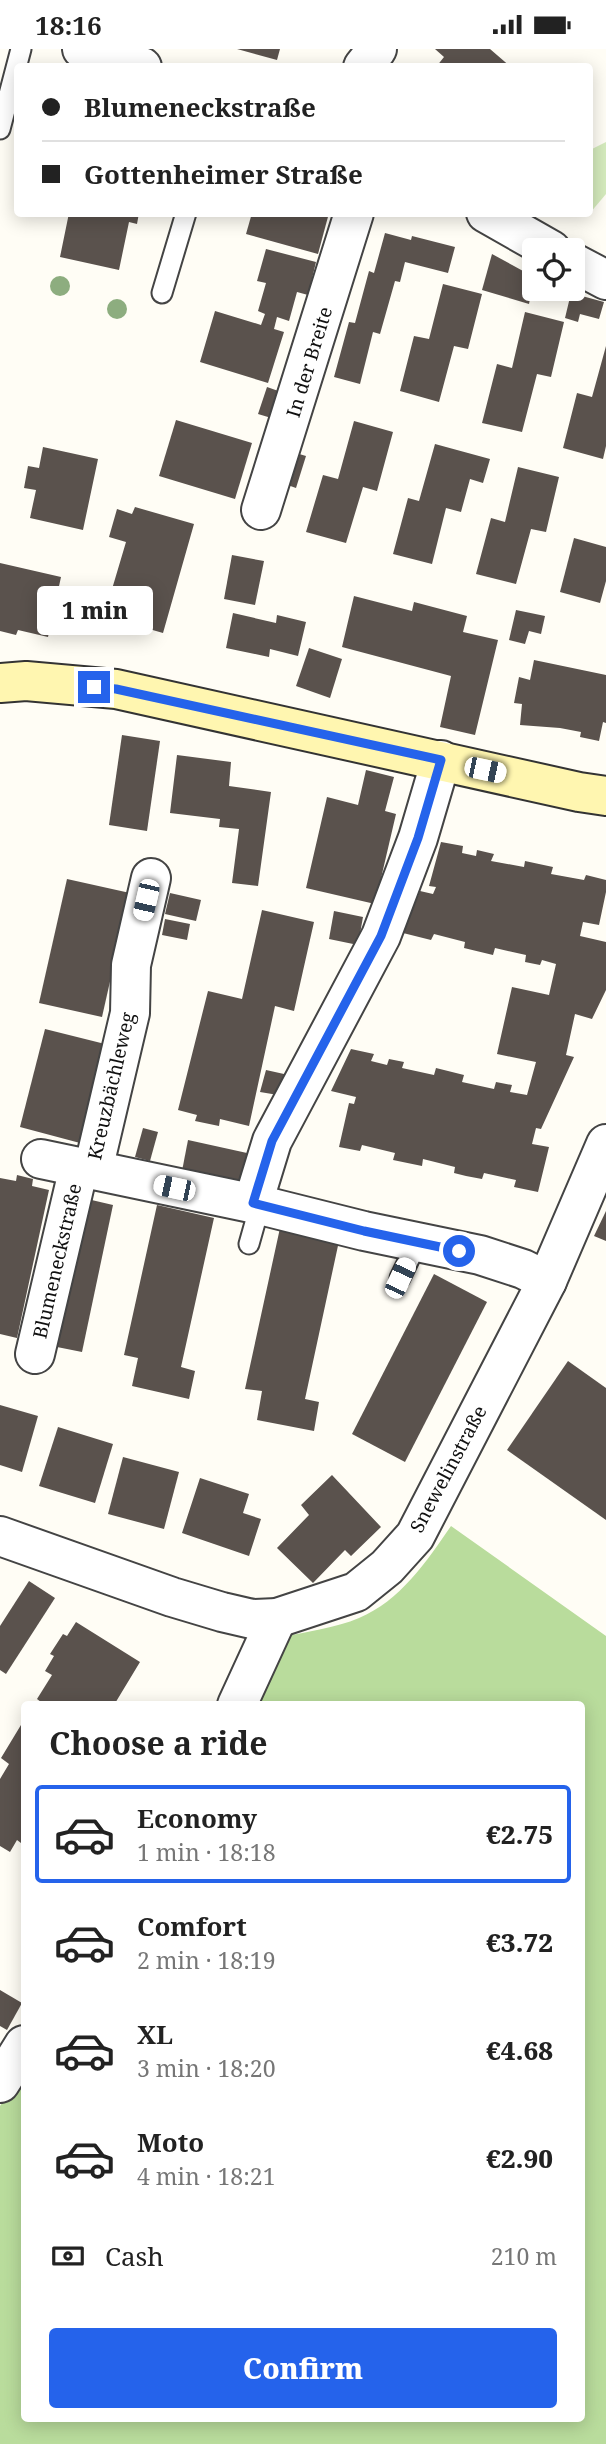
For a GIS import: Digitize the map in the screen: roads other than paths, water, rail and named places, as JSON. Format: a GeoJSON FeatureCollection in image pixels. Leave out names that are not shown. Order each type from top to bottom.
{"type":"FeatureCollection","features":[{"type":"Feature","properties":{"kind":"street"},"geometry":{"type":"LineString","coordinates":[[80,49],[128,63]]}},
{"type":"Feature","properties":{"kind":"street"},"geometry":{"type":"LineString","coordinates":[[366,63],[377,49]]}},
{"type":"Feature","properties":{"kind":"street","name":"In der Breite"},"geometry":{"type":"LineString","coordinates":[[261,510],[353,217]]}},
{"type":"Feature","properties":{"kind":"street"},"geometry":{"type":"LineString","coordinates":[[493,217],[530,238]]}},
{"type":"Feature","properties":{"kind":"street"},"geometry":{"type":"LineString","coordinates":[[585,269],[606,280]]}},
{"type":"Feature","properties":{"kind":"street"},"geometry":{"type":"LineString","coordinates":[[0,683],[26,681],[116,689],[606,796]]}},
{"type":"Feature","properties":{"kind":"street"},"geometry":{"type":"LineString","coordinates":[[256,1204],[272,1141],[381,936],[418,838],[441,760]]}},
{"type":"Feature","properties":{"kind":"street","name":"Kreuzbächleweg"},"geometry":{"type":"LineString","coordinates":[[86,1168],[130,1013],[131,965],[151,878]]}},
{"type":"Feature","properties":{"kind":"street","name":"Snewelinstraße"},"geometry":{"type":"LineString","coordinates":[[0,1536],[222,1612],[252,1619],[277,1618],[356,1592],[387,1567],[415,1536],[547,1281],[606,1144]]}},
{"type":"Feature","properties":{"kind":"street","name":"Blumeneckstraße"},"geometry":{"type":"LineString","coordinates":[[41,1159],[480,1255],[523,1269],[547,1281]]}},
{"type":"Feature","properties":{"kind":"street","name":"Blumeneckstraße"},"geometry":{"type":"LineString","coordinates":[[35,1354],[86,1168]]}},
{"type":"Feature","properties":{"kind":"street"},"geometry":{"type":"LineString","coordinates":[[239,1701],[277,1618]]}},
{"type":"Feature","properties":{"kind":"street"},"geometry":{"type":"LineString","coordinates":[[0,2083],[21,2050]]}},
{"type":"Feature","properties":{"kind":"lane"},"geometry":{"type":"LineString","coordinates":[[0,129],[14,76]]}},
{"type":"Feature","properties":{"kind":"lane"},"geometry":{"type":"LineString","coordinates":[[162,293],[185,217]]}},
{"type":"Feature","properties":{"kind":"lane"},"geometry":{"type":"LineString","coordinates":[[250,1244],[256,1204]]}},
{"type":"Feature","properties":{"kind":"lane"},"geometry":{"type":"LineString","coordinates":[[400,1278],[417,1243]]}}]}
